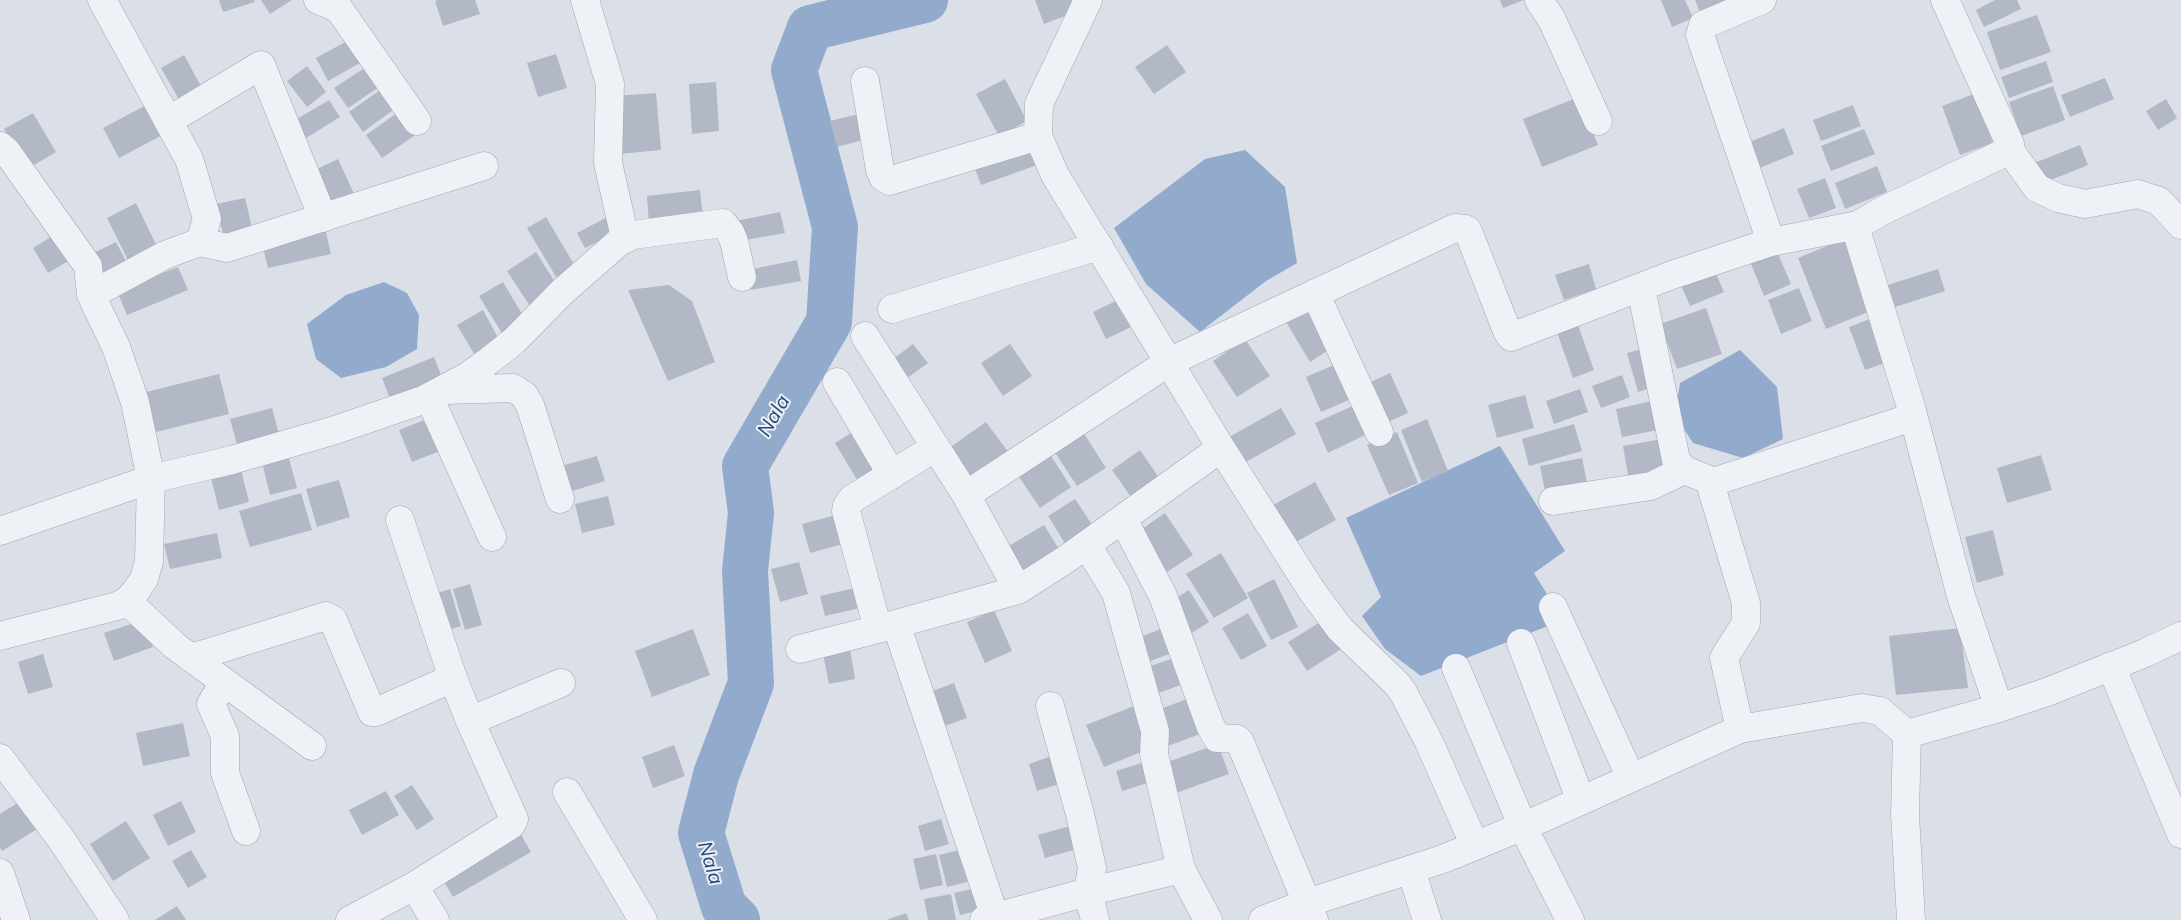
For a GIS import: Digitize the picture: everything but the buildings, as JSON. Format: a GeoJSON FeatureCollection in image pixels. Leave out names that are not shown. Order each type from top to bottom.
{"type":"FeatureCollection","features":[{"type":"Feature","properties":{"kind":"street"},"geometry":{"type":"LineString","coordinates":[[102,0],[189,159],[207,219],[200,242]]}},
{"type":"Feature","properties":{"kind":"street"},"geometry":{"type":"LineString","coordinates":[[318,0],[338,9],[417,121]]}},
{"type":"Feature","properties":{"kind":"street"},"geometry":{"type":"LineString","coordinates":[[586,0],[610,84],[608,163],[625,238]]}},
{"type":"Feature","properties":{"kind":"street"},"geometry":{"type":"LineString","coordinates":[[1088,0],[1039,104],[1038,136],[1055,175],[1221,448],[1326,611],[1340,629],[1398,685],[1404,694],[1429,742],[1475,846]]}},
{"type":"Feature","properties":{"kind":"street"},"geometry":{"type":"LineString","coordinates":[[1538,0],[1552,20],[1598,121]]}},
{"type":"Feature","properties":{"kind":"street"},"geometry":{"type":"LineString","coordinates":[[1762,0],[1704,25],[1700,35],[1771,242]]}},
{"type":"Feature","properties":{"kind":"street"},"geometry":{"type":"LineString","coordinates":[[1945,0],[2010,144],[2009,149],[2037,188],[2058,198],[2085,204],[2138,194],[2159,201],[2181,225]]}},
{"type":"Feature","properties":{"kind":"street"},"geometry":{"type":"LineString","coordinates":[[168,121],[261,65],[323,218]]}},
{"type":"Feature","properties":{"kind":"street"},"geometry":{"type":"LineString","coordinates":[[865,81],[880,170],[883,177],[889,181],[1038,136]]}},
{"type":"Feature","properties":{"kind":"street"},"geometry":{"type":"LineString","coordinates":[[0,146],[8,152],[88,266],[91,295],[116,347],[135,402],[151,479],[149,561],[144,578],[136,591],[117,606],[0,636]]}},
{"type":"Feature","properties":{"kind":"street"},"geometry":{"type":"LineString","coordinates":[[966,495],[1169,362],[1455,228],[1468,231],[1511,337],[1672,275],[1771,242],[1858,225],[1884,210],[2009,149]]}},
{"type":"Feature","properties":{"kind":"street"},"geometry":{"type":"LineString","coordinates":[[91,295],[165,255],[200,242],[227,248],[484,166]]}},
{"type":"Feature","properties":{"kind":"street"},"geometry":{"type":"LineString","coordinates":[[0,531],[151,479],[232,460],[332,431],[437,393],[468,376],[514,341],[562,292],[625,238],[633,235],[723,224],[730,232],[734,241],[742,277]]}},
{"type":"Feature","properties":{"kind":"street"},"geometry":{"type":"LineString","coordinates":[[1858,225],[1858,236],[1913,417],[1961,596],[1999,708]]}},
{"type":"Feature","properties":{"kind":"street"},"geometry":{"type":"LineString","coordinates":[[892,309],[1099,246]]}},
{"type":"Feature","properties":{"kind":"street"},"geometry":{"type":"LineString","coordinates":[[1641,288],[1676,460],[1684,470],[1706,479],[1710,483],[1747,612],[1746,622],[1724,658],[1740,728]]}},
{"type":"Feature","properties":{"kind":"street"},"geometry":{"type":"LineString","coordinates":[[1315,292],[1380,432]]}},
{"type":"Feature","properties":{"kind":"street"},"geometry":{"type":"LineString","coordinates":[[865,336],[966,495],[1018,590]]}},
{"type":"Feature","properties":{"kind":"street"},"geometry":{"type":"LineString","coordinates":[[837,382],[892,474]]}},
{"type":"Feature","properties":{"kind":"street"},"geometry":{"type":"LineString","coordinates":[[437,393],[513,388],[524,395],[530,405],[560,499]]}},
{"type":"Feature","properties":{"kind":"street"},"geometry":{"type":"LineString","coordinates":[[437,393],[492,537]]}},
{"type":"Feature","properties":{"kind":"street"},"geometry":{"type":"LineString","coordinates":[[1710,483],[1913,417]]}},
{"type":"Feature","properties":{"kind":"street"},"geometry":{"type":"LineString","coordinates":[[936,447],[852,499],[846,512],[992,919],[1088,892],[1181,869]]}},
{"type":"Feature","properties":{"kind":"street"},"geometry":{"type":"LineString","coordinates":[[800,649],[1018,590],[1123,519],[1221,448]]}},
{"type":"Feature","properties":{"kind":"street"},"geometry":{"type":"LineString","coordinates":[[1553,501],[1651,486],[1684,470]]}},
{"type":"Feature","properties":{"kind":"street"},"geometry":{"type":"LineString","coordinates":[[1123,519],[1164,596],[1210,725],[1217,738],[1240,742],[1311,911]]}},
{"type":"Feature","properties":{"kind":"street"},"geometry":{"type":"LineString","coordinates":[[350,920],[414,886],[514,822],[514,816],[470,721],[453,678],[400,520]]}},
{"type":"Feature","properties":{"kind":"street"},"geometry":{"type":"LineString","coordinates":[[1087,544],[1114,587],[1118,598],[1155,731],[1154,754],[1181,869],[1208,920]]}},
{"type":"Feature","properties":{"kind":"street"},"geometry":{"type":"LineString","coordinates":[[127,600],[174,646],[312,746]]}},
{"type":"Feature","properties":{"kind":"street"},"geometry":{"type":"LineString","coordinates":[[1553,607],[1631,778]]}},
{"type":"Feature","properties":{"kind":"street"},"geometry":{"type":"LineString","coordinates":[[191,658],[326,616],[333,620],[372,712],[376,712],[453,678]]}},
{"type":"Feature","properties":{"kind":"street"},"geometry":{"type":"LineString","coordinates":[[1907,734],[1999,708],[2047,692],[2181,636]]}},
{"type":"Feature","properties":{"kind":"street"},"geometry":{"type":"LineString","coordinates":[[1521,643],[1581,801]]}},
{"type":"Feature","properties":{"kind":"street"},"geometry":{"type":"LineString","coordinates":[[2111,666],[2181,834]]}},
{"type":"Feature","properties":{"kind":"street"},"geometry":{"type":"LineString","coordinates":[[1456,668],[1523,827],[1570,920]]}},
{"type":"Feature","properties":{"kind":"street"},"geometry":{"type":"LineString","coordinates":[[224,682],[211,704],[226,736],[225,773],[246,831]]}},
{"type":"Feature","properties":{"kind":"street"},"geometry":{"type":"LineString","coordinates":[[470,721],[561,683]]}},
{"type":"Feature","properties":{"kind":"street"},"geometry":{"type":"LineString","coordinates":[[1050,706],[1080,814],[1092,868],[1088,892],[1096,920]]}},
{"type":"Feature","properties":{"kind":"street"},"geometry":{"type":"LineString","coordinates":[[1263,920],[1311,911],[1523,827],[1740,728],[1862,708],[1880,711],[1907,734]]}},
{"type":"Feature","properties":{"kind":"street"},"geometry":{"type":"LineString","coordinates":[[1907,734],[1904,816],[1911,920]]}},
{"type":"Feature","properties":{"kind":"street"},"geometry":{"type":"LineString","coordinates":[[0,758],[62,839],[115,920]]}},
{"type":"Feature","properties":{"kind":"street"},"geometry":{"type":"LineString","coordinates":[[567,792],[643,920]]}},
{"type":"Feature","properties":{"kind":"street"},"geometry":{"type":"LineString","coordinates":[[1411,870],[1428,920]]}},
{"type":"Feature","properties":{"kind":"street"},"geometry":{"type":"LineString","coordinates":[[0,873],[16,920]]}},
{"type":"Feature","properties":{"kind":"street"},"geometry":{"type":"LineString","coordinates":[[414,886],[435,920]]}},
{"type":"Feature","properties":{"kind":"water"},"geometry":{"type":"Polygon","coordinates":[[[1245,150],[1285,187],[1297,263],[1266,281],[1200,332],[1146,284],[1114,228],[1205,159],[1245,150]]]}},
{"type":"Feature","properties":{"kind":"water"},"geometry":{"type":"Polygon","coordinates":[[[384,282],[407,293],[419,315],[417,349],[386,367],[341,378],[316,359],[307,324],[346,295],[384,282]]]}},
{"type":"Feature","properties":{"kind":"water"},"geometry":{"type":"Polygon","coordinates":[[[1740,350],[1777,387],[1783,439],[1743,458],[1693,443],[1675,415],[1680,383],[1740,350]]]}},
{"type":"Feature","properties":{"kind":"water"},"geometry":{"type":"Polygon","coordinates":[[[1500,446],[1565,551],[1534,573],[1563,620],[1421,676],[1385,649],[1362,616],[1381,597],[1346,518],[1500,446]]]}},
{"type":"Feature","properties":{"kind":"waterway","name":"Nala"},"geometry":{"type":"LineString","coordinates":[[737,920],[724,907],[701,833],[716,775],[751,683],[745,571],[751,513],[745,466],[829,322],[835,227],[794,70],[810,28],[925,0]]}}]}
